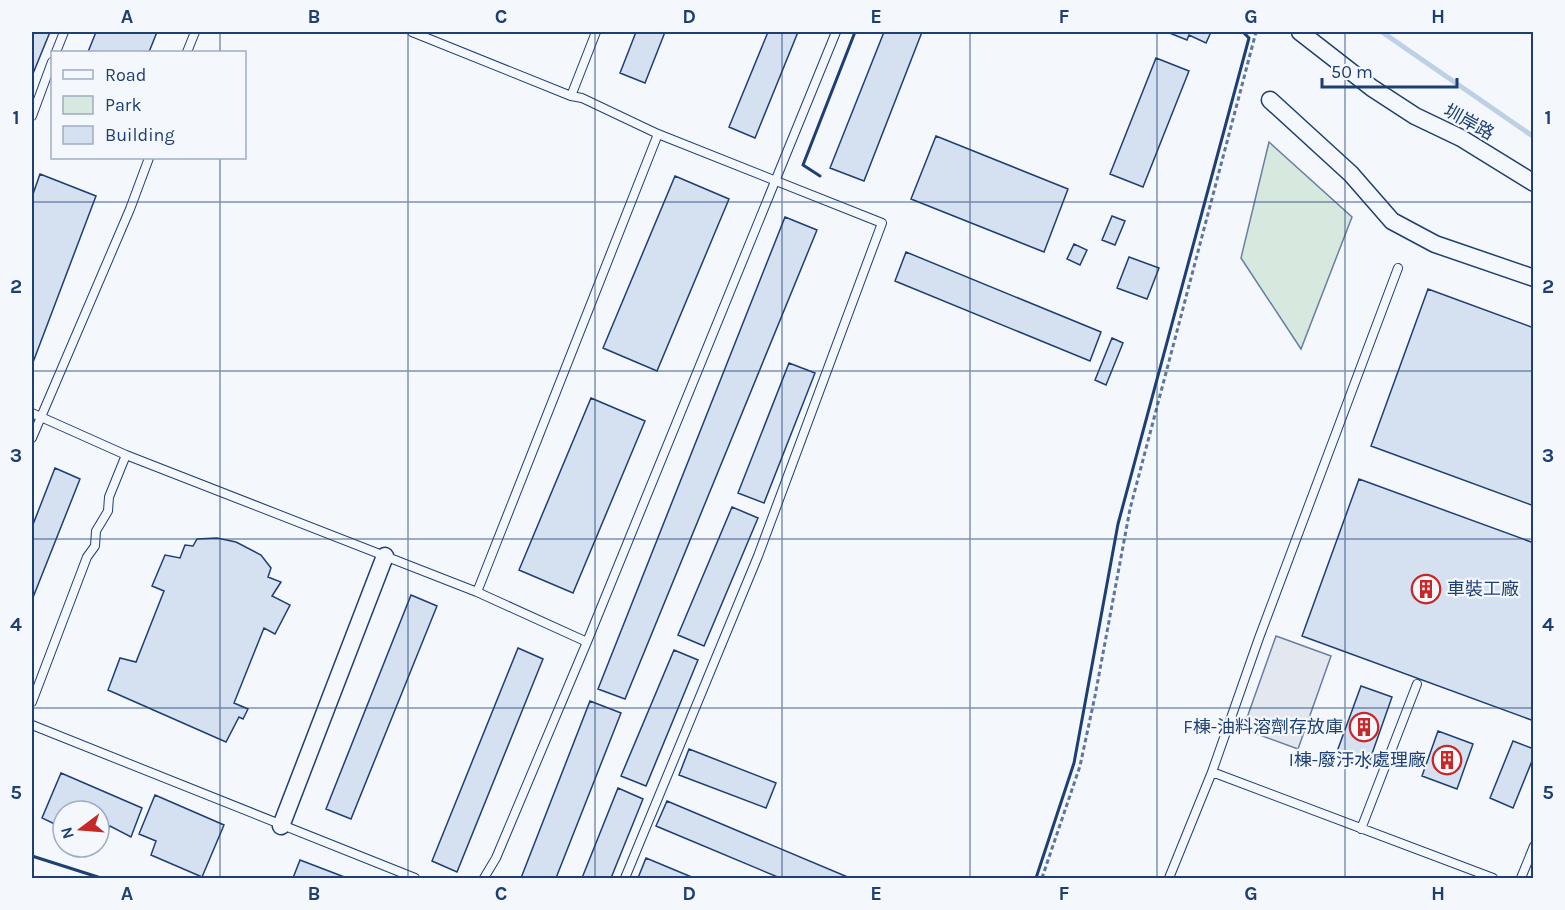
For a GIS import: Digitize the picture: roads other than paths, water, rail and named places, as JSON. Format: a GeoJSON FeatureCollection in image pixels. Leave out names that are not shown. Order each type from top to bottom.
{"type":"FeatureCollection","features":[{"type":"Feature","properties":{"kind":"street","name":"圳岸路"},"geometry":{"type":"LineString","coordinates":[[1300,32],[1381,94],[1415,116],[1461,138],[1533,183]]}},
{"type":"Feature","properties":{"kind":"street"},"geometry":{"type":"LineString","coordinates":[[1270,100],[1351,174],[1392,221],[1435,244],[1533,278]]}},
{"type":"Feature","properties":{"kind":"street"},"geometry":{"type":"LineString","coordinates":[[281,826],[385,556]]}},
{"type":"Feature","properties":{"kind":"lane"},"geometry":{"type":"LineString","coordinates":[[56,51],[64,32]]}},
{"type":"Feature","properties":{"kind":"lane"},"geometry":{"type":"LineString","coordinates":[[187,51],[195,32]]}},
{"type":"Feature","properties":{"kind":"lane"},"geometry":{"type":"LineString","coordinates":[[412,32],[571,96],[582,98],[658,134],[882,224],[758,556],[625,879]]}},
{"type":"Feature","properties":{"kind":"lane"},"geometry":{"type":"LineString","coordinates":[[571,96],[596,32]]}},
{"type":"Feature","properties":{"kind":"lane"},"geometry":{"type":"LineString","coordinates":[[484,879],[496,858],[587,642],[836,32]]}},
{"type":"Feature","properties":{"kind":"lane"},"geometry":{"type":"LineString","coordinates":[[32,116],[51,65]]}},
{"type":"Feature","properties":{"kind":"lane"},"geometry":{"type":"LineString","coordinates":[[477,592],[658,134]]}},
{"type":"Feature","properties":{"kind":"lane"},"geometry":{"type":"LineString","coordinates":[[32,438],[36,415],[130,209],[149,159]]}},
{"type":"Feature","properties":{"kind":"lane"},"geometry":{"type":"LineString","coordinates":[[1169,879],[1212,772],[1259,638],[1398,268]]}},
{"type":"Feature","properties":{"kind":"lane"},"geometry":{"type":"LineString","coordinates":[[36,415],[126,455],[477,592],[587,642]]}},
{"type":"Feature","properties":{"kind":"lane"},"geometry":{"type":"LineString","coordinates":[[32,702],[87,557],[95,546],[96,531],[108,511],[109,497],[126,455]]}},
{"type":"Feature","properties":{"kind":"lane"},"geometry":{"type":"LineString","coordinates":[[1361,829],[1417,684]]}},
{"type":"Feature","properties":{"kind":"lane"},"geometry":{"type":"LineString","coordinates":[[32,725],[415,879]]}},
{"type":"Feature","properties":{"kind":"lane"},"geometry":{"type":"LineString","coordinates":[[1212,772],[1492,879]]}},
{"type":"Feature","properties":{"kind":"lane"},"geometry":{"type":"LineString","coordinates":[[1521,879],[1533,846]]}},
{"type":"Feature","properties":{"kind":"waterway"},"geometry":{"type":"LineString","coordinates":[[1382,32],[1534,137]]}},
{"type":"Feature","properties":{"kind":"place","name":"車裝工廠"},"geometry":{"type":"Point","coordinates":[1426,589]}},
{"type":"Feature","properties":{"kind":"place","name":"F棟-油料溶劑存放庫"},"geometry":{"type":"Point","coordinates":[1364,727]}},
{"type":"Feature","properties":{"kind":"place","name":"I棟-廢汙水處理廠"},"geometry":{"type":"Point","coordinates":[1447,760]}}]}
